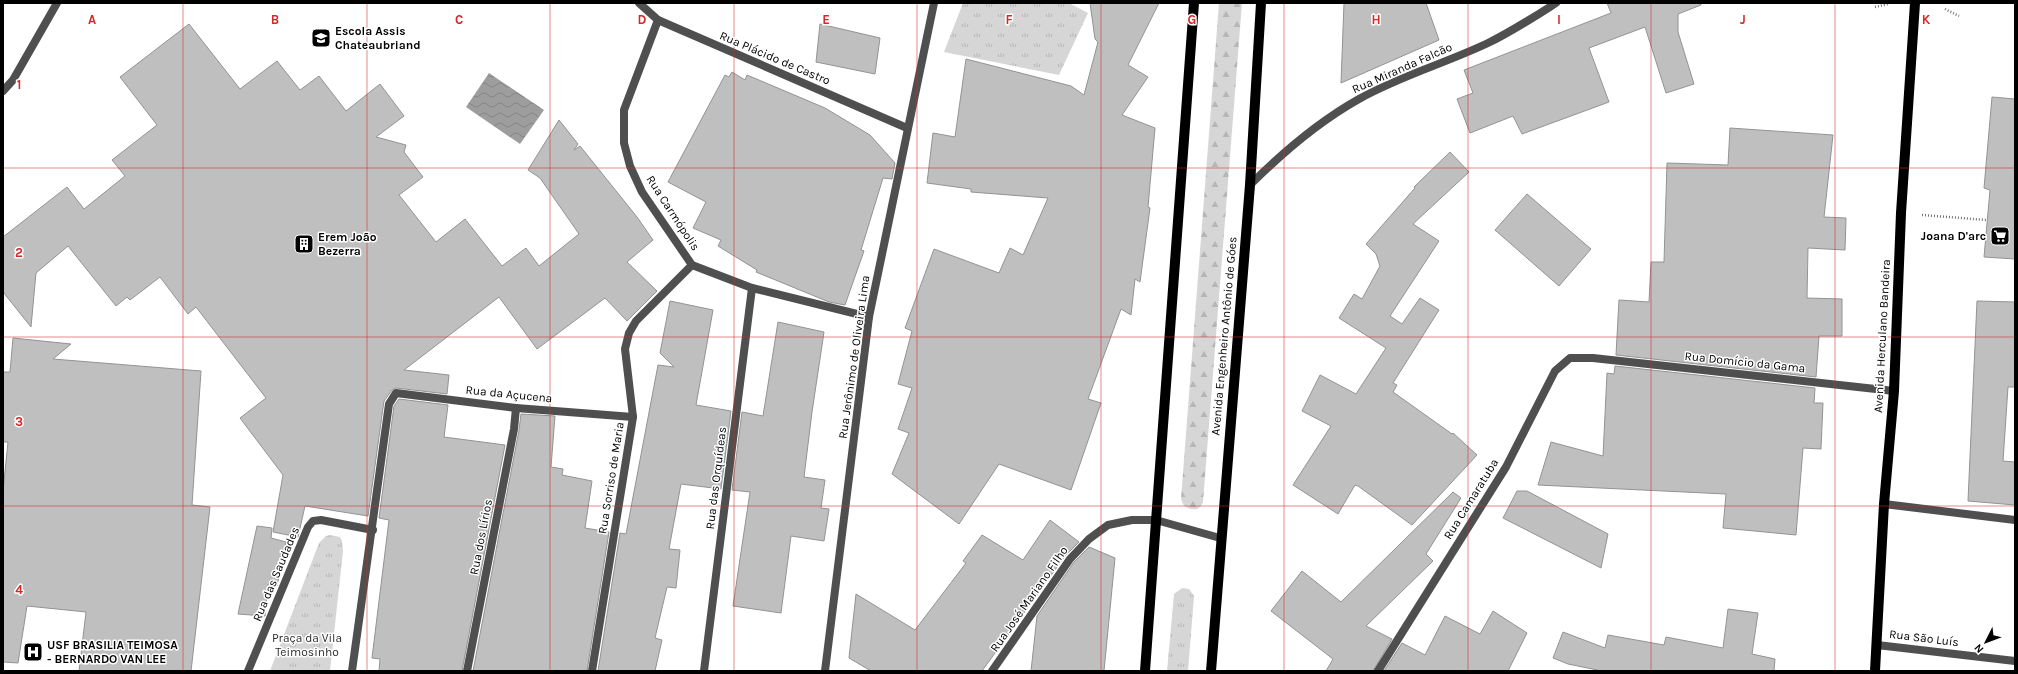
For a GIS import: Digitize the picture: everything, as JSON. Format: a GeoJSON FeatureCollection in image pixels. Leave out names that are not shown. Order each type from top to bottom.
{"type":"FeatureCollection","features":[{"type":"Feature","properties":{"kind":"main road"},"geometry":{"type":"LineString","coordinates":[[1145,671],[1194,3]]}},
{"type":"Feature","properties":{"kind":"main road","name":"Avenida Engenheiro Antônio de Góes"},"geometry":{"type":"LineString","coordinates":[[1210,671],[1250,185],[1261,3]]}},
{"type":"Feature","properties":{"kind":"main road","name":"Avenida Herculano Bandeira"},"geometry":{"type":"LineString","coordinates":[[1875,671],[1884,504],[1894,391],[1901,213],[1915,3]]}},
{"type":"Feature","properties":{"kind":"street"},"geometry":{"type":"LineString","coordinates":[[3,91],[13,80],[57,3]]}},
{"type":"Feature","properties":{"kind":"street","name":"Rua Plácido de Castro"},"geometry":{"type":"LineString","coordinates":[[639,3],[658,20],[907,128]]}},
{"type":"Feature","properties":{"kind":"street","name":"Rua Jerônimo de Oliveira Lima"},"geometry":{"type":"LineString","coordinates":[[825,671],[869,317],[907,128],[928,38],[934,3]]}},
{"type":"Feature","properties":{"kind":"street","name":"Rua Miranda Falcão"},"geometry":{"type":"LineString","coordinates":[[1250,185],[1280,155],[1309,131],[1359,99],[1400,79],[1488,42],[1556,3]]}},
{"type":"Feature","properties":{"kind":"street","name":"Rua Carmópolis"},"geometry":{"type":"LineString","coordinates":[[658,20],[624,110],[624,142],[630,166],[642,192],[692,265],[752,288],[869,317]]}},
{"type":"Feature","properties":{"kind":"street","name":"Rua Sorriso de Maria"},"geometry":{"type":"LineString","coordinates":[[592,671],[633,417],[625,349],[629,333],[636,321],[692,265]]}},
{"type":"Feature","properties":{"kind":"street","name":"Rua das Orquídeas"},"geometry":{"type":"LineString","coordinates":[[704,671],[752,288]]}},
{"type":"Feature","properties":{"kind":"street","name":"Rua Camaratuba"},"geometry":{"type":"LineString","coordinates":[[1378,671],[1506,467],[1555,371],[1570,358],[1593,358]]}},
{"type":"Feature","properties":{"kind":"street","name":"Rua Domício da Gama"},"geometry":{"type":"LineString","coordinates":[[1593,358],[1894,391]]}},
{"type":"Feature","properties":{"kind":"street","name":"Rua da Açucena"},"geometry":{"type":"LineString","coordinates":[[373,530],[389,404],[396,393],[516,408],[633,417]]}},
{"type":"Feature","properties":{"kind":"street","name":"Rua dos Lírios"},"geometry":{"type":"LineString","coordinates":[[467,671],[514,429],[516,408]]}},
{"type":"Feature","properties":{"kind":"street"},"geometry":{"type":"LineString","coordinates":[[1884,504],[2015,520]]}},
{"type":"Feature","properties":{"kind":"street","name":"Rua das Saudades"},"geometry":{"type":"LineString","coordinates":[[248,671],[308,527],[313,521],[321,520],[373,530]]}},
{"type":"Feature","properties":{"kind":"street","name":"Rua José Mariano Filho"},"geometry":{"type":"LineString","coordinates":[[992,671],[1070,559],[1089,539],[1108,525],[1132,520],[1156,520],[1220,538]]}},
{"type":"Feature","properties":{"kind":"street"},"geometry":{"type":"LineString","coordinates":[[352,671],[373,530]]}},
{"type":"Feature","properties":{"kind":"street","name":"Rua São Luís"},"geometry":{"type":"LineString","coordinates":[[1877,645],[2015,661]]}},
{"type":"Feature","properties":{"kind":"path"},"geometry":{"type":"LineString","coordinates":[[1875,7],[1888,4]]}},
{"type":"Feature","properties":{"kind":"path"},"geometry":{"type":"LineString","coordinates":[[1945,9],[1959,16]]}},
{"type":"Feature","properties":{"kind":"path"},"geometry":{"type":"LineString","coordinates":[[1901,213],[1987,220]]}},
{"type":"Feature","properties":{"kind":"green space"},"geometry":{"type":"Polygon","coordinates":[[[963,3],[1069,3],[1088,13],[1059,75],[944,52],[963,3]]]}},
{"type":"Feature","properties":{"kind":"green space"},"geometry":{"type":"Polygon","coordinates":[[[1219,3],[1242,3],[1203,502],[1198,509],[1190,509],[1184,506],[1181,499],[1219,3]]]}},
{"type":"Feature","properties":{"kind":"green space","name":"Praça da Vila Teimosinho"},"geometry":{"type":"Polygon","coordinates":[[[330,535],[340,537],[343,551],[330,671],[270,671],[319,543],[326,536],[330,535]]]}},
{"type":"Feature","properties":{"kind":"green space"},"geometry":{"type":"Polygon","coordinates":[[[1182,588],[1189,589],[1194,596],[1188,671],[1167,671],[1174,594],[1182,588]]]}},
{"type":"Feature","properties":{"kind":"water"},"geometry":{"type":"Polygon","coordinates":[[[489,73],[544,110],[520,144],[466,107],[489,73]]]}},
{"type":"Feature","properties":{"kind":"building"},"geometry":{"type":"Polygon","coordinates":[[[1090,3],[1159,3],[1128,65],[1148,77],[1122,115],[1155,128],[1148,207],[1150,208],[1140,282],[1135,279],[1131,315],[1121,309],[1088,399],[1101,403],[1071,490],[999,464],[959,524],[892,474],[909,433],[898,429],[912,388],[898,384],[912,331],[905,328],[934,249],[999,273],[1010,248],[1023,255],[1048,198],[971,192],[971,189],[927,183],[933,133],[955,137],[966,59],[1071,86],[1084,95],[1098,42],[1095,39],[1090,3]]]}},
{"type":"Feature","properties":{"kind":"building"},"geometry":{"type":"Polygon","coordinates":[[[1344,3],[1426,3],[1439,40],[1341,83],[1344,3]]]}},
{"type":"Feature","properties":{"kind":"building"},"geometry":{"type":"Polygon","coordinates":[[[1607,3],[1701,3],[1701,5],[1678,14],[1678,32],[1694,84],[1666,93],[1645,27],[1589,48],[1609,102],[1522,134],[1513,116],[1470,133],[1457,99],[1473,93],[1464,70],[1611,13],[1607,3]]]}},
{"type":"Feature","properties":{"kind":"building","name":"Erem João Bezerra"},"geometry":{"type":"Polygon","coordinates":[[[189,24],[240,89],[277,61],[300,90],[319,76],[346,111],[380,84],[404,116],[376,137],[406,145],[404,152],[423,177],[399,195],[436,242],[465,219],[502,266],[526,248],[539,266],[579,234],[540,178],[528,170],[559,120],[578,144],[574,150],[580,146],[637,217],[653,240],[627,262],[657,291],[627,321],[605,298],[537,349],[499,297],[404,370],[449,375],[447,394],[396,388],[392,390],[384,401],[368,516],[305,506],[298,537],[273,532],[283,475],[240,418],[266,398],[196,307],[188,314],[160,277],[130,300],[127,297],[116,306],[68,246],[36,273],[31,327],[3,292],[3,237],[67,187],[84,209],[125,176],[112,160],[157,125],[120,77],[189,24]]]}},
{"type":"Feature","properties":{"kind":"building"},"geometry":{"type":"Polygon","coordinates":[[[820,24],[880,38],[875,74],[816,62],[820,24]]]}},
{"type":"Feature","properties":{"kind":"building"},"geometry":{"type":"Polygon","coordinates":[[[732,72],[745,80],[747,75],[825,108],[870,135],[895,163],[892,179],[883,178],[861,250],[864,251],[845,305],[829,302],[756,272],[757,270],[718,246],[721,240],[693,228],[706,202],[668,182],[725,75],[729,77],[732,72]]]}},
{"type":"Feature","properties":{"kind":"building"},"geometry":{"type":"Polygon","coordinates":[[[1992,97],[2015,99],[2015,259],[1984,257],[1990,190],[1984,188],[1992,97]]]}},
{"type":"Feature","properties":{"kind":"building"},"geometry":{"type":"Polygon","coordinates":[[[1730,128],[1833,135],[1824,217],[1846,218],[1845,250],[1808,248],[1807,298],[1842,299],[1842,336],[1819,336],[1816,377],[1616,355],[1619,300],[1649,302],[1651,262],[1664,262],[1667,163],[1728,165],[1730,128]]]}},
{"type":"Feature","properties":{"kind":"building"},"geometry":{"type":"Polygon","coordinates":[[[1450,152],[1469,172],[1413,224],[1439,241],[1390,316],[1402,324],[1420,298],[1439,310],[1393,383],[1397,385],[1393,392],[1452,434],[1453,433],[1477,455],[1412,525],[1355,485],[1338,514],[1293,485],[1331,426],[1302,411],[1320,375],[1356,394],[1386,348],[1339,318],[1354,294],[1362,299],[1380,266],[1376,254],[1366,244],[1415,188],[1414,187],[1450,152]]]}},
{"type":"Feature","properties":{"kind":"building"},"geometry":{"type":"Polygon","coordinates":[[[1527,194],[1591,249],[1559,286],[1495,230],[1527,194]]]}},
{"type":"Feature","properties":{"kind":"building"},"geometry":{"type":"Polygon","coordinates":[[[670,301],[713,310],[696,405],[731,411],[721,489],[681,484],[669,549],[680,550],[676,588],[667,587],[655,638],[662,640],[655,671],[598,671],[620,533],[626,534],[658,365],[674,367],[660,353],[670,301]]]}},
{"type":"Feature","properties":{"kind":"building"},"geometry":{"type":"Polygon","coordinates":[[[1977,301],[2015,302],[2015,387],[2008,387],[2003,461],[2015,462],[2015,505],[1968,501],[1977,301]]]}},
{"type":"Feature","properties":{"kind":"building"},"geometry":{"type":"Polygon","coordinates":[[[778,322],[824,332],[804,477],[825,480],[821,508],[829,509],[824,541],[791,536],[781,613],[733,606],[750,492],[732,490],[742,412],[763,416],[778,322]]]}},
{"type":"Feature","properties":{"kind":"building"},"geometry":{"type":"Polygon","coordinates":[[[13,338],[71,344],[53,359],[201,371],[192,505],[210,507],[191,671],[79,671],[86,612],[27,606],[18,663],[3,662],[3,491],[8,442],[3,442],[3,372],[10,372],[13,338]]]}},
{"type":"Feature","properties":{"kind":"building"},"geometry":{"type":"Polygon","coordinates":[[[1615,366],[1815,388],[1814,403],[1823,403],[1821,449],[1803,448],[1796,535],[1723,528],[1726,494],[1538,485],[1551,442],[1603,456],[1607,373],[1614,374],[1615,366]]]}},
{"type":"Feature","properties":{"kind":"building"},"geometry":{"type":"Polygon","coordinates":[[[399,399],[448,405],[444,437],[505,445],[462,671],[379,671],[380,659],[372,658],[389,520],[379,518],[394,406],[399,399]]]}},
{"type":"Feature","properties":{"kind":"building"},"geometry":{"type":"Polygon","coordinates":[[[521,414],[555,416],[551,467],[563,469],[562,475],[592,481],[585,528],[609,532],[587,671],[473,671],[521,414]]]}},
{"type":"Feature","properties":{"kind":"building"},"geometry":{"type":"Polygon","coordinates":[[[1517,491],[1527,491],[1608,534],[1601,568],[1503,518],[1517,491]]]}},
{"type":"Feature","properties":{"kind":"building"},"geometry":{"type":"Polygon","coordinates":[[[1453,492],[1461,498],[1426,554],[1433,561],[1366,626],[1392,639],[1373,671],[1326,671],[1333,659],[1271,611],[1302,571],[1341,602],[1453,492]]]}},
{"type":"Feature","properties":{"kind":"building"},"geometry":{"type":"Polygon","coordinates":[[[1050,520],[1079,542],[1065,556],[982,671],[871,671],[849,658],[856,594],[915,630],[966,563],[963,561],[982,535],[1023,560],[1050,520]]]}},
{"type":"Feature","properties":{"kind":"building"},"geometry":{"type":"Polygon","coordinates":[[[257,526],[272,528],[271,538],[286,542],[277,586],[268,584],[265,616],[238,614],[257,526]]]}},
{"type":"Feature","properties":{"kind":"building"},"geometry":{"type":"Polygon","coordinates":[[[1089,547],[1115,558],[1104,671],[1031,671],[1037,616],[1074,562],[1089,547]]]}},
{"type":"Feature","properties":{"kind":"building"},"geometry":{"type":"Polygon","coordinates":[[[1728,609],[1758,613],[1752,654],[1775,659],[1774,671],[1602,671],[1568,664],[1553,658],[1563,632],[1605,648],[1608,635],[1664,645],[1666,637],[1723,648],[1728,609]]]}},
{"type":"Feature","properties":{"kind":"building"},"geometry":{"type":"Polygon","coordinates":[[[1493,611],[1527,633],[1508,671],[1384,671],[1402,643],[1425,655],[1445,616],[1480,634],[1493,611]]]}},
{"type":"Feature","properties":{"kind":"place","name":"Escola Assis Chateaubriand"},"geometry":{"type":"Point","coordinates":[321,38]}},
{"type":"Feature","properties":{"kind":"place","name":"Joana D'arc"},"geometry":{"type":"Point","coordinates":[2000,236]}},
{"type":"Feature","properties":{"kind":"place","name":"Erem João Bezerra"},"geometry":{"type":"Point","coordinates":[304,244]}},
{"type":"Feature","properties":{"kind":"place","name":"USF BRASILIA TEIMOSA - BERNARDO VAN LEE"},"geometry":{"type":"Point","coordinates":[33,652]}}]}
